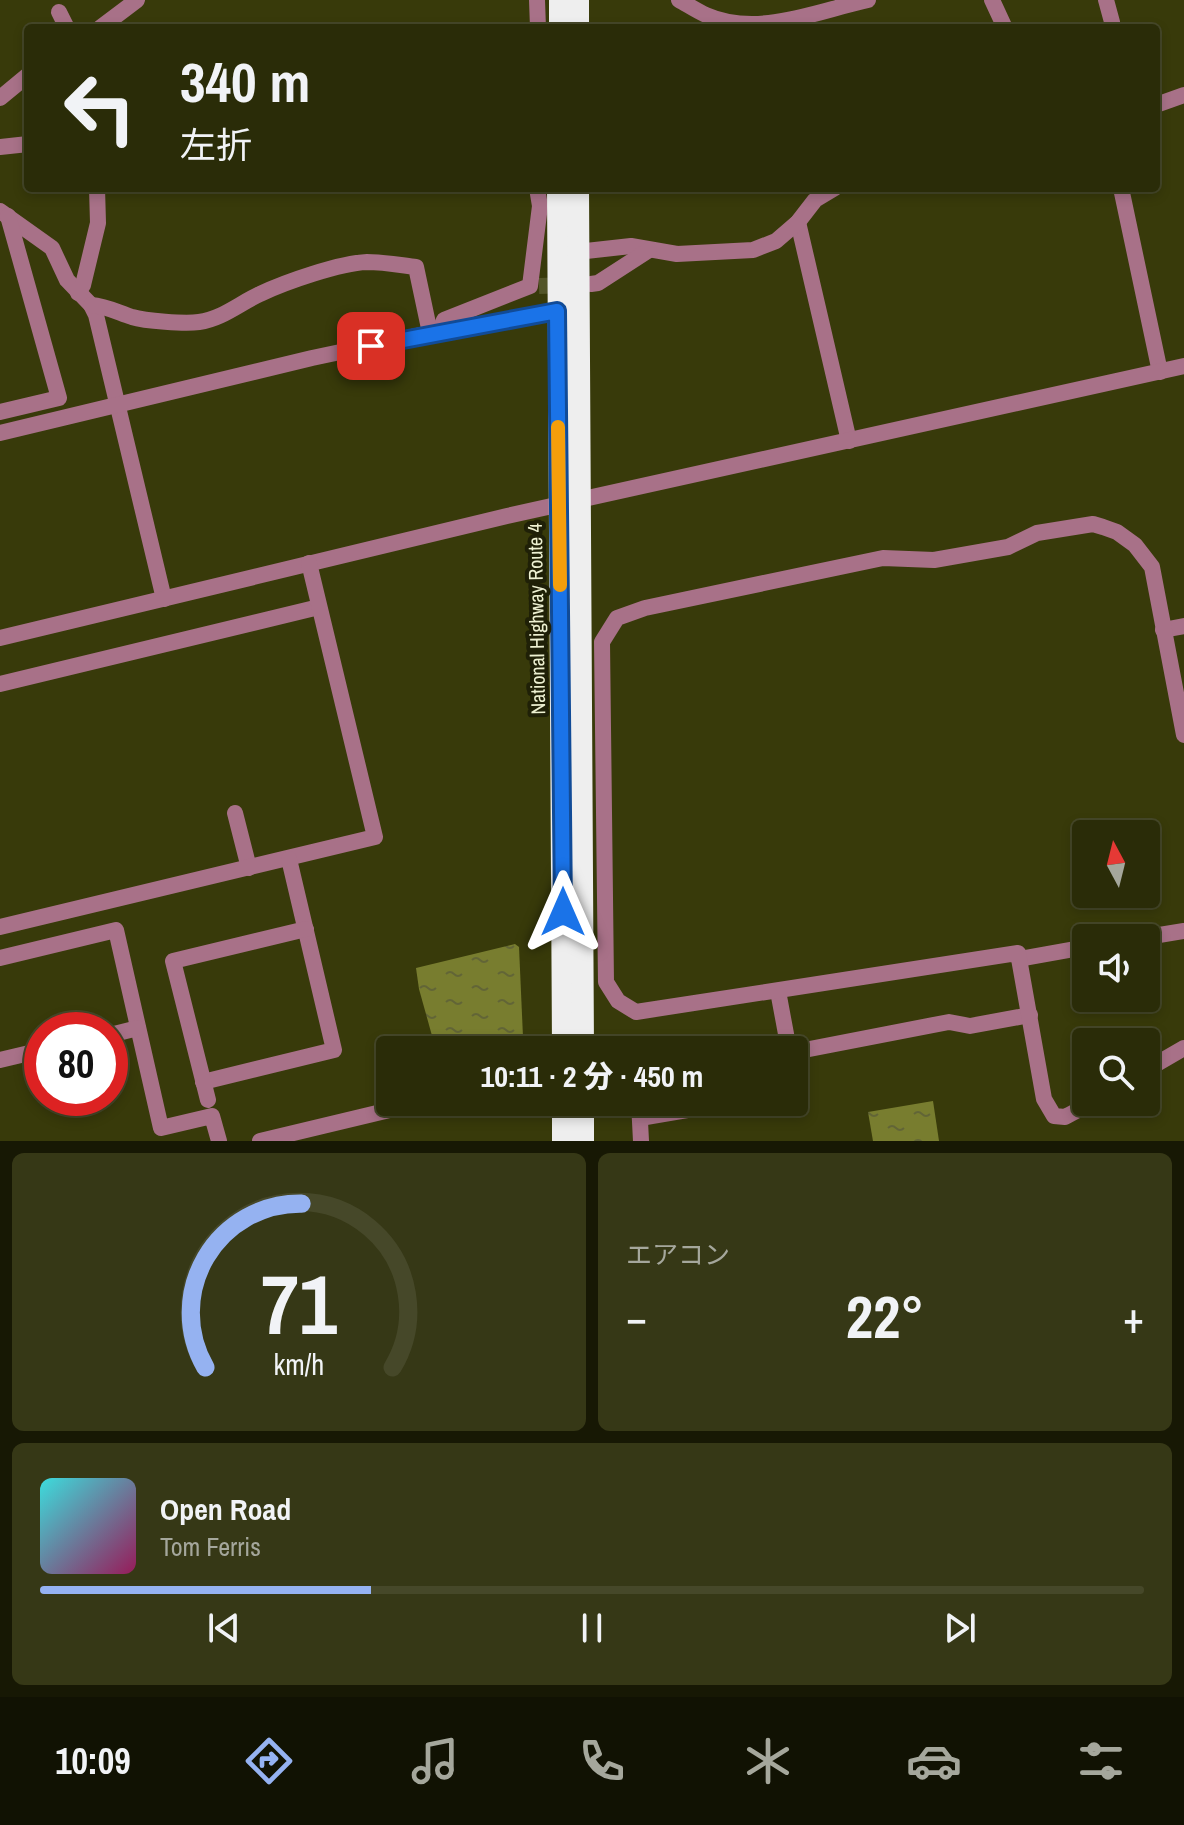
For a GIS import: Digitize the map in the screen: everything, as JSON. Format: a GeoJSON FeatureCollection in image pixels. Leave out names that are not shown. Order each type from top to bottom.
{"type":"FeatureCollection","features":[{"type":"Feature","properties":{"kind":"highway"},"geometry":{"type":"LineString","coordinates":[[560,0],[560,24]]}},
{"type":"Feature","properties":{"kind":"highway"},"geometry":{"type":"LineString","coordinates":[[578,0],[578,24]]}},
{"type":"Feature","properties":{"kind":"highway","name":"National Highway Route 4"},"geometry":{"type":"LineString","coordinates":[[558,192],[557,311],[568,504],[583,1036]]}},
{"type":"Feature","properties":{"kind":"highway","name":"National Highway Route 4"},"geometry":{"type":"LineString","coordinates":[[563,1036],[568,504],[578,192]]}},
{"type":"Feature","properties":{"kind":"highway"},"geometry":{"type":"LineString","coordinates":[[563,1116],[563,1141]]}},
{"type":"Feature","properties":{"kind":"highway"},"geometry":{"type":"LineString","coordinates":[[583,1116],[583,1141]]}},
{"type":"Feature","properties":{"kind":"street"},"geometry":{"type":"LineString","coordinates":[[105,24],[137,0]]}},
{"type":"Feature","properties":{"kind":"street"},"geometry":{"type":"LineString","coordinates":[[537,0],[538,24]]}},
{"type":"Feature","properties":{"kind":"street"},"geometry":{"type":"LineString","coordinates":[[679,0],[707,16],[741,24]]}},
{"type":"Feature","properties":{"kind":"street"},"geometry":{"type":"LineString","coordinates":[[785,24],[868,0]]}},
{"type":"Feature","properties":{"kind":"street"},"geometry":{"type":"LineString","coordinates":[[992,0],[1003,24]]}},
{"type":"Feature","properties":{"kind":"street"},"geometry":{"type":"LineString","coordinates":[[1106,0],[1112,22]]}},
{"type":"Feature","properties":{"kind":"street"},"geometry":{"type":"LineString","coordinates":[[59,12],[65,24]]}},
{"type":"Feature","properties":{"kind":"street"},"geometry":{"type":"LineString","coordinates":[[2,90],[24,77]]}},
{"type":"Feature","properties":{"kind":"street"},"geometry":{"type":"LineString","coordinates":[[1160,104],[1184,95]]}},
{"type":"Feature","properties":{"kind":"street"},"geometry":{"type":"LineString","coordinates":[[0,147],[24,144]]}},
{"type":"Feature","properties":{"kind":"street"},"geometry":{"type":"LineString","coordinates":[[78,293],[83,285],[98,223],[97,192]]}},
{"type":"Feature","properties":{"kind":"street"},"geometry":{"type":"LineString","coordinates":[[434,333],[444,320],[534,286],[540,206],[538,192]]}},
{"type":"Feature","properties":{"kind":"street"},"geometry":{"type":"LineString","coordinates":[[1122,192],[1160,372]]}},
{"type":"Feature","properties":{"kind":"street"},"geometry":{"type":"LineString","coordinates":[[577,252],[631,246],[677,254],[753,250],[776,241],[798,222],[812,194]]}},
{"type":"Feature","properties":{"kind":"street"},"geometry":{"type":"LineString","coordinates":[[4,214],[52,248],[67,280],[91,305],[98,323],[164,599]]}},
{"type":"Feature","properties":{"kind":"street"},"geometry":{"type":"LineString","coordinates":[[0,412],[59,398],[4,214]]}},
{"type":"Feature","properties":{"kind":"street"},"geometry":{"type":"LineString","coordinates":[[798,222],[849,441]]}},
{"type":"Feature","properties":{"kind":"street"},"geometry":{"type":"LineString","coordinates":[[591,284],[598,283],[649,250]]}},
{"type":"Feature","properties":{"kind":"street"},"geometry":{"type":"LineString","coordinates":[[91,305],[110,307],[134,318],[186,324],[219,318],[244,301],[279,285],[355,264],[416,267],[434,333]]}},
{"type":"Feature","properties":{"kind":"street"},"geometry":{"type":"LineString","coordinates":[[0,433],[312,358],[557,311]]}},
{"type":"Feature","properties":{"kind":"street"},"geometry":{"type":"LineString","coordinates":[[0,638],[309,563],[1184,366]]}},
{"type":"Feature","properties":{"kind":"street"},"geometry":{"type":"LineString","coordinates":[[1072,1113],[1065,1117],[1054,1116],[1044,1099],[1018,953],[636,1012],[618,1001],[606,982],[602,642],[617,618],[645,608],[883,558],[934,560],[1008,547],[1037,533],[1093,524],[1126,538],[1152,567],[1184,735]]}},
{"type":"Feature","properties":{"kind":"street"},"geometry":{"type":"LineString","coordinates":[[0,927],[375,837],[309,563]]}},
{"type":"Feature","properties":{"kind":"street"},"geometry":{"type":"LineString","coordinates":[[0,684],[319,607]]}},
{"type":"Feature","properties":{"kind":"street"},"geometry":{"type":"LineString","coordinates":[[1163,630],[1184,626]]}},
{"type":"Feature","properties":{"kind":"street"},"geometry":{"type":"LineString","coordinates":[[235,813],[249,868]]}},
{"type":"Feature","properties":{"kind":"street"},"geometry":{"type":"LineString","coordinates":[[203,1082],[334,1050],[289,859]]}},
{"type":"Feature","properties":{"kind":"street"},"geometry":{"type":"LineString","coordinates":[[208,1100],[173,961],[306,929]]}},
{"type":"Feature","properties":{"kind":"street"},"geometry":{"type":"LineString","coordinates":[[0,958],[116,930],[161,1128],[212,1116],[219,1141]]}},
{"type":"Feature","properties":{"kind":"street"},"geometry":{"type":"LineString","coordinates":[[1160,935],[1184,931]]}},
{"type":"Feature","properties":{"kind":"street"},"geometry":{"type":"LineString","coordinates":[[1019,959],[1072,950]]}},
{"type":"Feature","properties":{"kind":"street"},"geometry":{"type":"LineString","coordinates":[[778,991],[788,1036]]}},
{"type":"Feature","properties":{"kind":"street"},"geometry":{"type":"LineString","coordinates":[[808,1048],[949,1022],[970,1026],[1030,1015]]}},
{"type":"Feature","properties":{"kind":"street"},"geometry":{"type":"LineString","coordinates":[[128,1030],[138,1028]]}},
{"type":"Feature","properties":{"kind":"street"},"geometry":{"type":"LineString","coordinates":[[1160,1062],[1184,1048]]}},
{"type":"Feature","properties":{"kind":"street"},"geometry":{"type":"LineString","coordinates":[[0,1060],[24,1054]]}},
{"type":"Feature","properties":{"kind":"street"},"geometry":{"type":"LineString","coordinates":[[260,1141],[376,1113]]}},
{"type":"Feature","properties":{"kind":"street"},"geometry":{"type":"LineString","coordinates":[[640,1116],[641,1141]]}},
{"type":"Feature","properties":{"kind":"street"},"geometry":{"type":"LineString","coordinates":[[335,1123],[337,1141]]}},
{"type":"Feature","properties":{"kind":"water"},"geometry":{"type":"Polygon","coordinates":[[[515,944],[519,947],[523,1036],[432,1036],[416,968],[515,944]]]}},
{"type":"Feature","properties":{"kind":"water"},"geometry":{"type":"Polygon","coordinates":[[[933,1101],[939,1141],[873,1141],[868,1112],[933,1101]]]}},
{"type":"Feature","properties":{"kind":"tunnel"},"geometry":{"type":"LineString","coordinates":[[539,286],[569,285]]}},
{"type":"Feature","properties":{"kind":"slow traffic"},"geometry":{"type":"LineString","coordinates":[[558,427],[560,585]]}},
{"type":"Feature","properties":{"kind":"route"},"geometry":{"type":"LineString","coordinates":[[371,346],[557,311],[563,912]]}}]}
